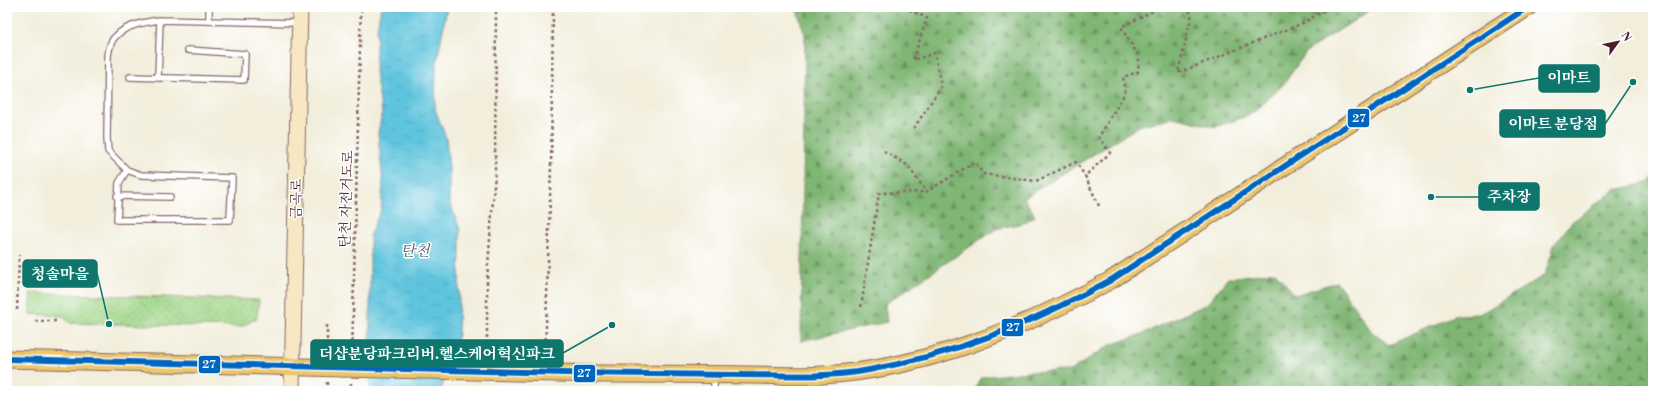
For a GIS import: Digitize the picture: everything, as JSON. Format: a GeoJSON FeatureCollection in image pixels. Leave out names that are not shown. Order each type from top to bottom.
{"type":"FeatureCollection","features":[{"type":"Feature","properties":{"kind":"main road","name":"금곡로"},"geometry":{"type":"LineString","coordinates":[[292,391],[300,7]]}},
{"type":"Feature","properties":{"kind":"main road"},"geometry":{"type":"LineString","coordinates":[[7,358],[602,374],[714,383],[823,376],[867,371],[952,350],[988,338],[1047,313],[1111,280],[1528,7]]}},
{"type":"Feature","properties":{"kind":"lane"},"geometry":{"type":"LineString","coordinates":[[209,7],[209,21]]}},
{"type":"Feature","properties":{"kind":"lane"},"geometry":{"type":"LineString","coordinates":[[158,78],[160,20]]}},
{"type":"Feature","properties":{"kind":"lane"},"geometry":{"type":"LineString","coordinates":[[127,170],[119,183],[117,196],[117,220],[230,220],[232,178],[141,175],[127,170],[108,151],[108,56],[110,44],[116,36],[130,26],[160,20],[300,23]]}},
{"type":"Feature","properties":{"kind":"lane"},"geometry":{"type":"LineString","coordinates":[[130,77],[244,80],[245,54],[188,50]]}},
{"type":"Feature","properties":{"kind":"lane"},"geometry":{"type":"LineString","coordinates":[[117,196],[170,197]]}},
{"type":"Feature","properties":{"kind":"path","name":"탄천 자전거도로"},"geometry":{"type":"LineString","coordinates":[[351,391],[348,368],[361,7]]}},
{"type":"Feature","properties":{"kind":"path"},"geometry":{"type":"LineString","coordinates":[[487,361],[487,279],[495,173],[496,7]]}},
{"type":"Feature","properties":{"kind":"path"},"geometry":{"type":"LineString","coordinates":[[545,360],[551,166],[553,7]]}},
{"type":"Feature","properties":{"kind":"path"},"geometry":{"type":"LineString","coordinates":[[904,7],[927,18],[913,60],[935,53],[941,87],[912,131]]}},
{"type":"Feature","properties":{"kind":"path"},"geometry":{"type":"LineString","coordinates":[[1085,176],[1110,153],[1099,137],[1125,93],[1123,77],[1138,72],[1139,57],[1121,27],[1161,7]]}},
{"type":"Feature","properties":{"kind":"path"},"geometry":{"type":"LineString","coordinates":[[1184,7],[1192,14],[1178,73],[1303,23],[1330,7]]}},
{"type":"Feature","properties":{"kind":"path"},"geometry":{"type":"LineString","coordinates":[[884,151],[908,165],[926,192]]}},
{"type":"Feature","properties":{"kind":"path"},"geometry":{"type":"LineString","coordinates":[[861,307],[879,193],[926,192],[975,162],[983,174],[1036,181],[1076,162],[1085,176],[1099,206]]}},
{"type":"Feature","properties":{"kind":"path"},"geometry":{"type":"LineString","coordinates":[[17,310],[19,255]]}},
{"type":"Feature","properties":{"kind":"path"},"geometry":{"type":"LineString","coordinates":[[35,321],[58,321]]}},
{"type":"Feature","properties":{"kind":"path"},"geometry":{"type":"LineString","coordinates":[[487,384],[487,391]]}},
{"type":"Feature","properties":{"kind":"green space"},"geometry":{"type":"Polygon","coordinates":[[[796,7],[1387,7],[1372,9],[1307,51],[1283,85],[1252,114],[1216,127],[1173,117],[1139,126],[1024,198],[1035,216],[1023,223],[996,229],[885,304],[887,322],[801,341],[805,35],[796,7]]]}},
{"type":"Feature","properties":{"kind":"green space"},"geometry":{"type":"Polygon","coordinates":[[[1653,177],[1653,391],[974,391],[982,377],[1027,372],[1070,371],[1110,345],[1142,334],[1207,304],[1228,278],[1275,272],[1295,295],[1337,282],[1372,332],[1389,345],[1457,315],[1480,314],[1545,275],[1554,245],[1572,222],[1615,190],[1648,183],[1653,177]]]}},
{"type":"Feature","properties":{"kind":"green space"},"geometry":{"type":"Polygon","coordinates":[[[30,293],[259,300],[257,318],[241,327],[70,323],[63,316],[30,314],[30,293]]]}},
{"type":"Feature","properties":{"kind":"water","name":"탄천"},"geometry":{"type":"Polygon","coordinates":[[[381,7],[447,7],[436,67],[435,109],[446,138],[449,168],[449,200],[460,230],[460,251],[458,334],[441,391],[370,391],[370,234],[381,210],[383,183],[378,133],[382,114],[375,71],[377,29],[381,7]]]}},
{"type":"Feature","properties":{"kind":"transit line","name":"27"},"geometry":{"type":"LineString","coordinates":[[7,359],[565,373],[789,376],[853,373],[902,363],[964,346],[994,335],[1053,310],[1111,280],[1528,7]]}},
{"type":"Feature","properties":{"kind":"place","name":"이마트 분당점"},"geometry":{"type":"Point","coordinates":[1633,82]}},
{"type":"Feature","properties":{"kind":"place","name":"이마트"},"geometry":{"type":"Point","coordinates":[1470,90]}},
{"type":"Feature","properties":{"kind":"place","name":"주차장"},"geometry":{"type":"Point","coordinates":[1431,197]}},
{"type":"Feature","properties":{"kind":"place","name":"청솔마을"},"geometry":{"type":"Point","coordinates":[109,324]}},
{"type":"Feature","properties":{"kind":"place","name":"더샵분당파크리버.헬스케어혁신파크"},"geometry":{"type":"Point","coordinates":[612,325]}}]}
